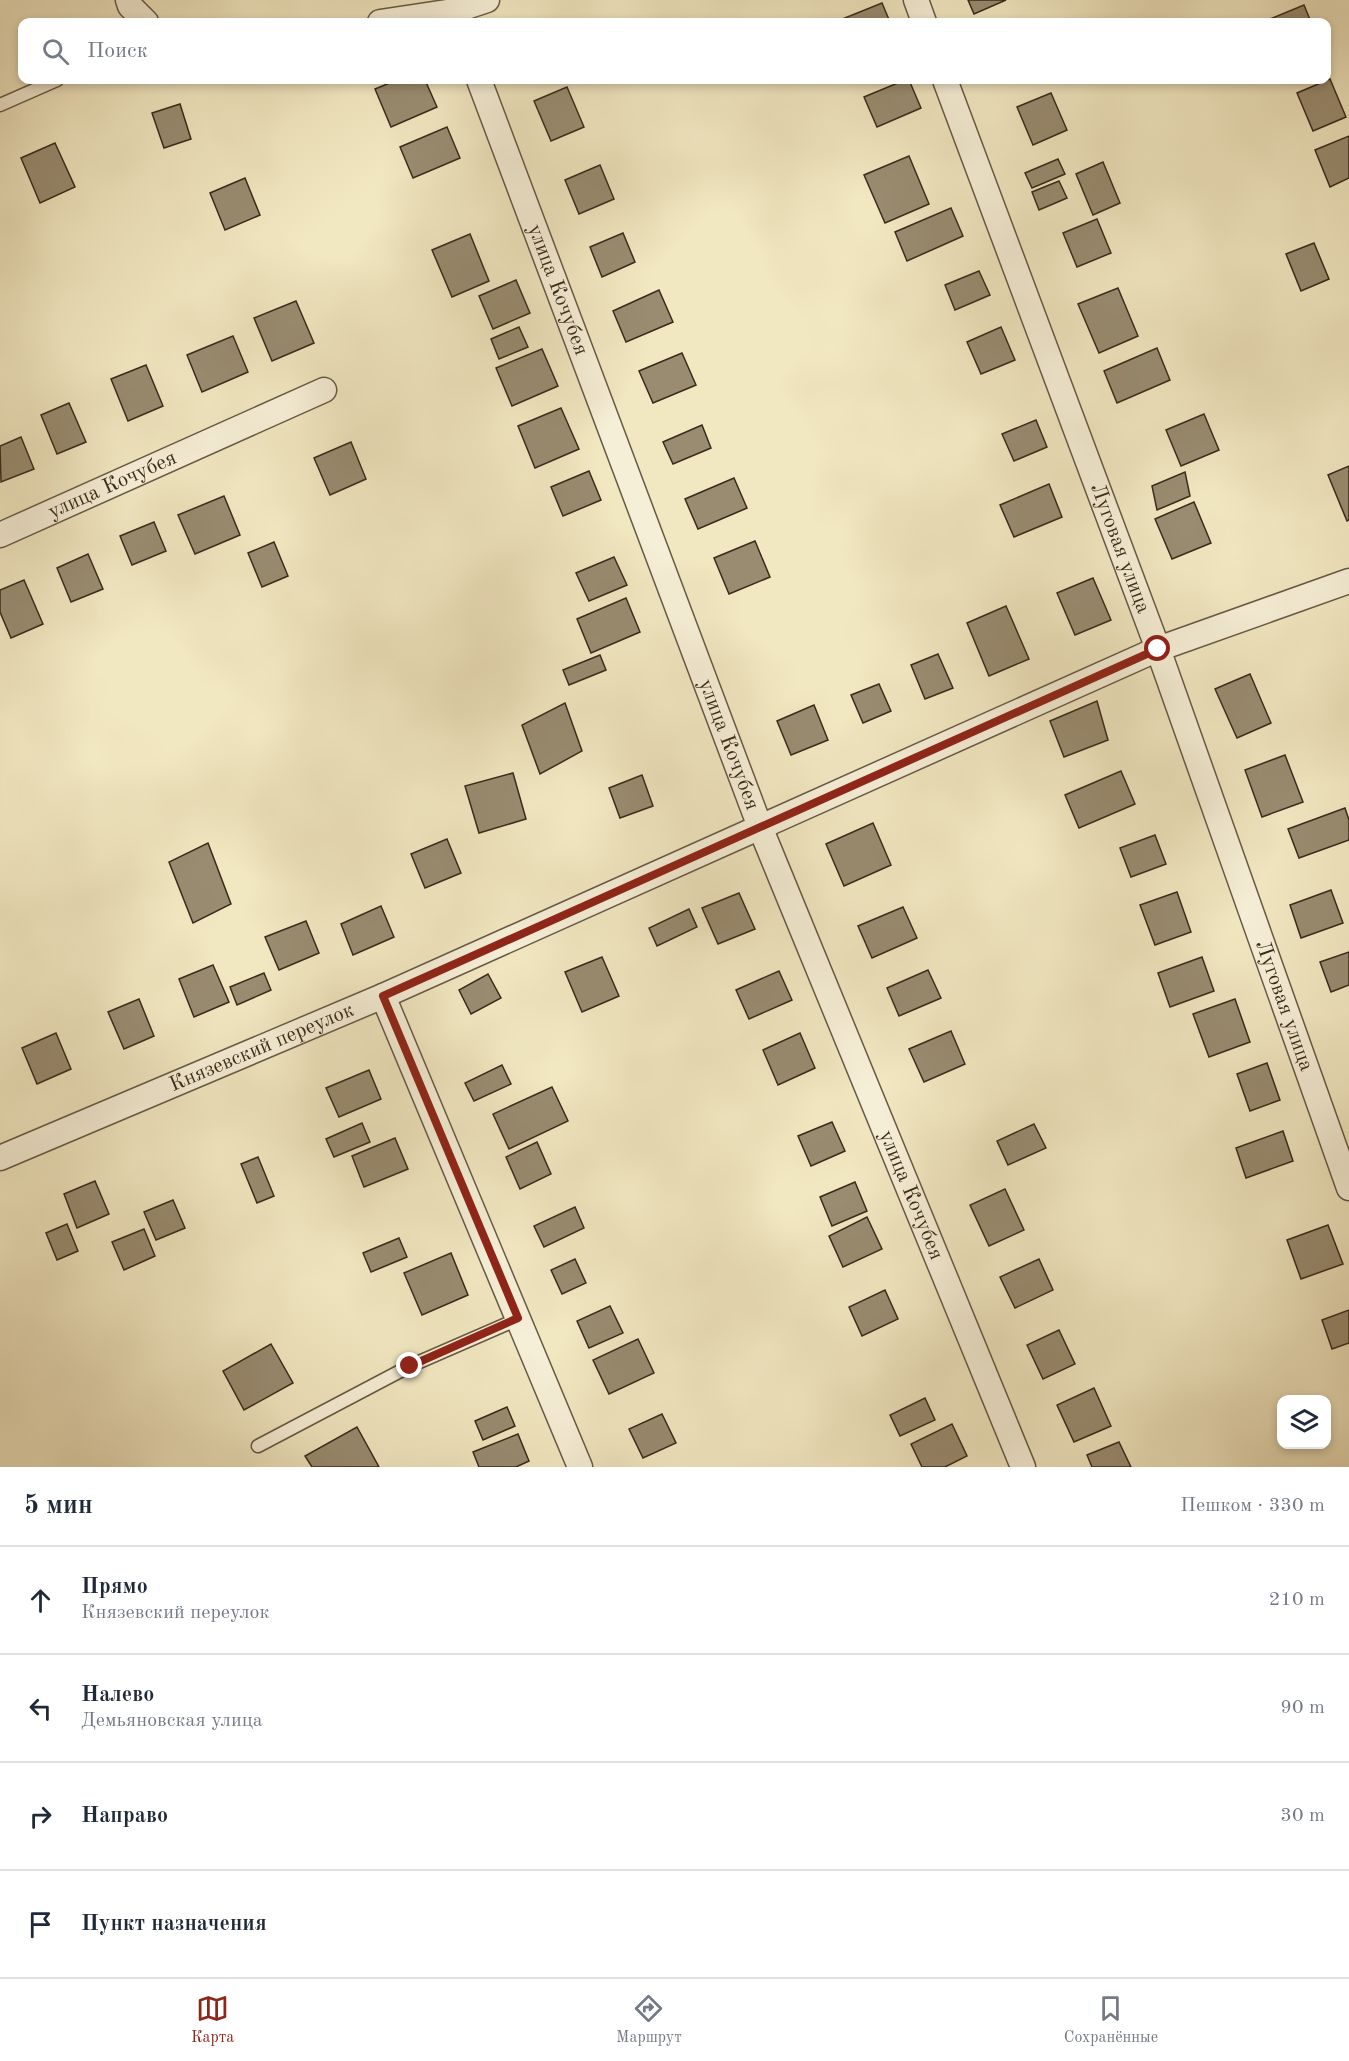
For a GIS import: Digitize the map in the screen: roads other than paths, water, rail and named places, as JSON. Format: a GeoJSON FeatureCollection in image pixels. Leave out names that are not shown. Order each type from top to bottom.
{"type":"FeatureCollection","features":[{"type":"Feature","properties":{"kind":"street"},"geometry":{"type":"LineString","coordinates":[[441,18],[456,17],[487,0]]}},
{"type":"Feature","properties":{"kind":"street"},"geometry":{"type":"LineString","coordinates":[[916,0],[923,18]]}},
{"type":"Feature","properties":{"kind":"street","name":"улица Кочубея"},"geometry":{"type":"LineString","coordinates":[[481,84],[760,827],[1023,1467]]}},
{"type":"Feature","properties":{"kind":"street","name":"Луговая улица"},"geometry":{"type":"LineString","coordinates":[[946,84],[1158,649],[1349,1188]]}},
{"type":"Feature","properties":{"kind":"street","name":"улица Кочубея"},"geometry":{"type":"LineString","coordinates":[[0,535],[324,390]]}},
{"type":"Feature","properties":{"kind":"street","name":"Князевский переулок"},"geometry":{"type":"LineString","coordinates":[[0,1158],[383,996],[1158,649],[1349,581]]}},
{"type":"Feature","properties":{"kind":"street"},"geometry":{"type":"LineString","coordinates":[[383,996],[580,1467]]}},
{"type":"Feature","properties":{"kind":"lane"},"geometry":{"type":"LineString","coordinates":[[0,105],[48,84]]}},
{"type":"Feature","properties":{"kind":"lane"},"geometry":{"type":"LineString","coordinates":[[258,1446],[410,1366],[518,1318]]}}]}
